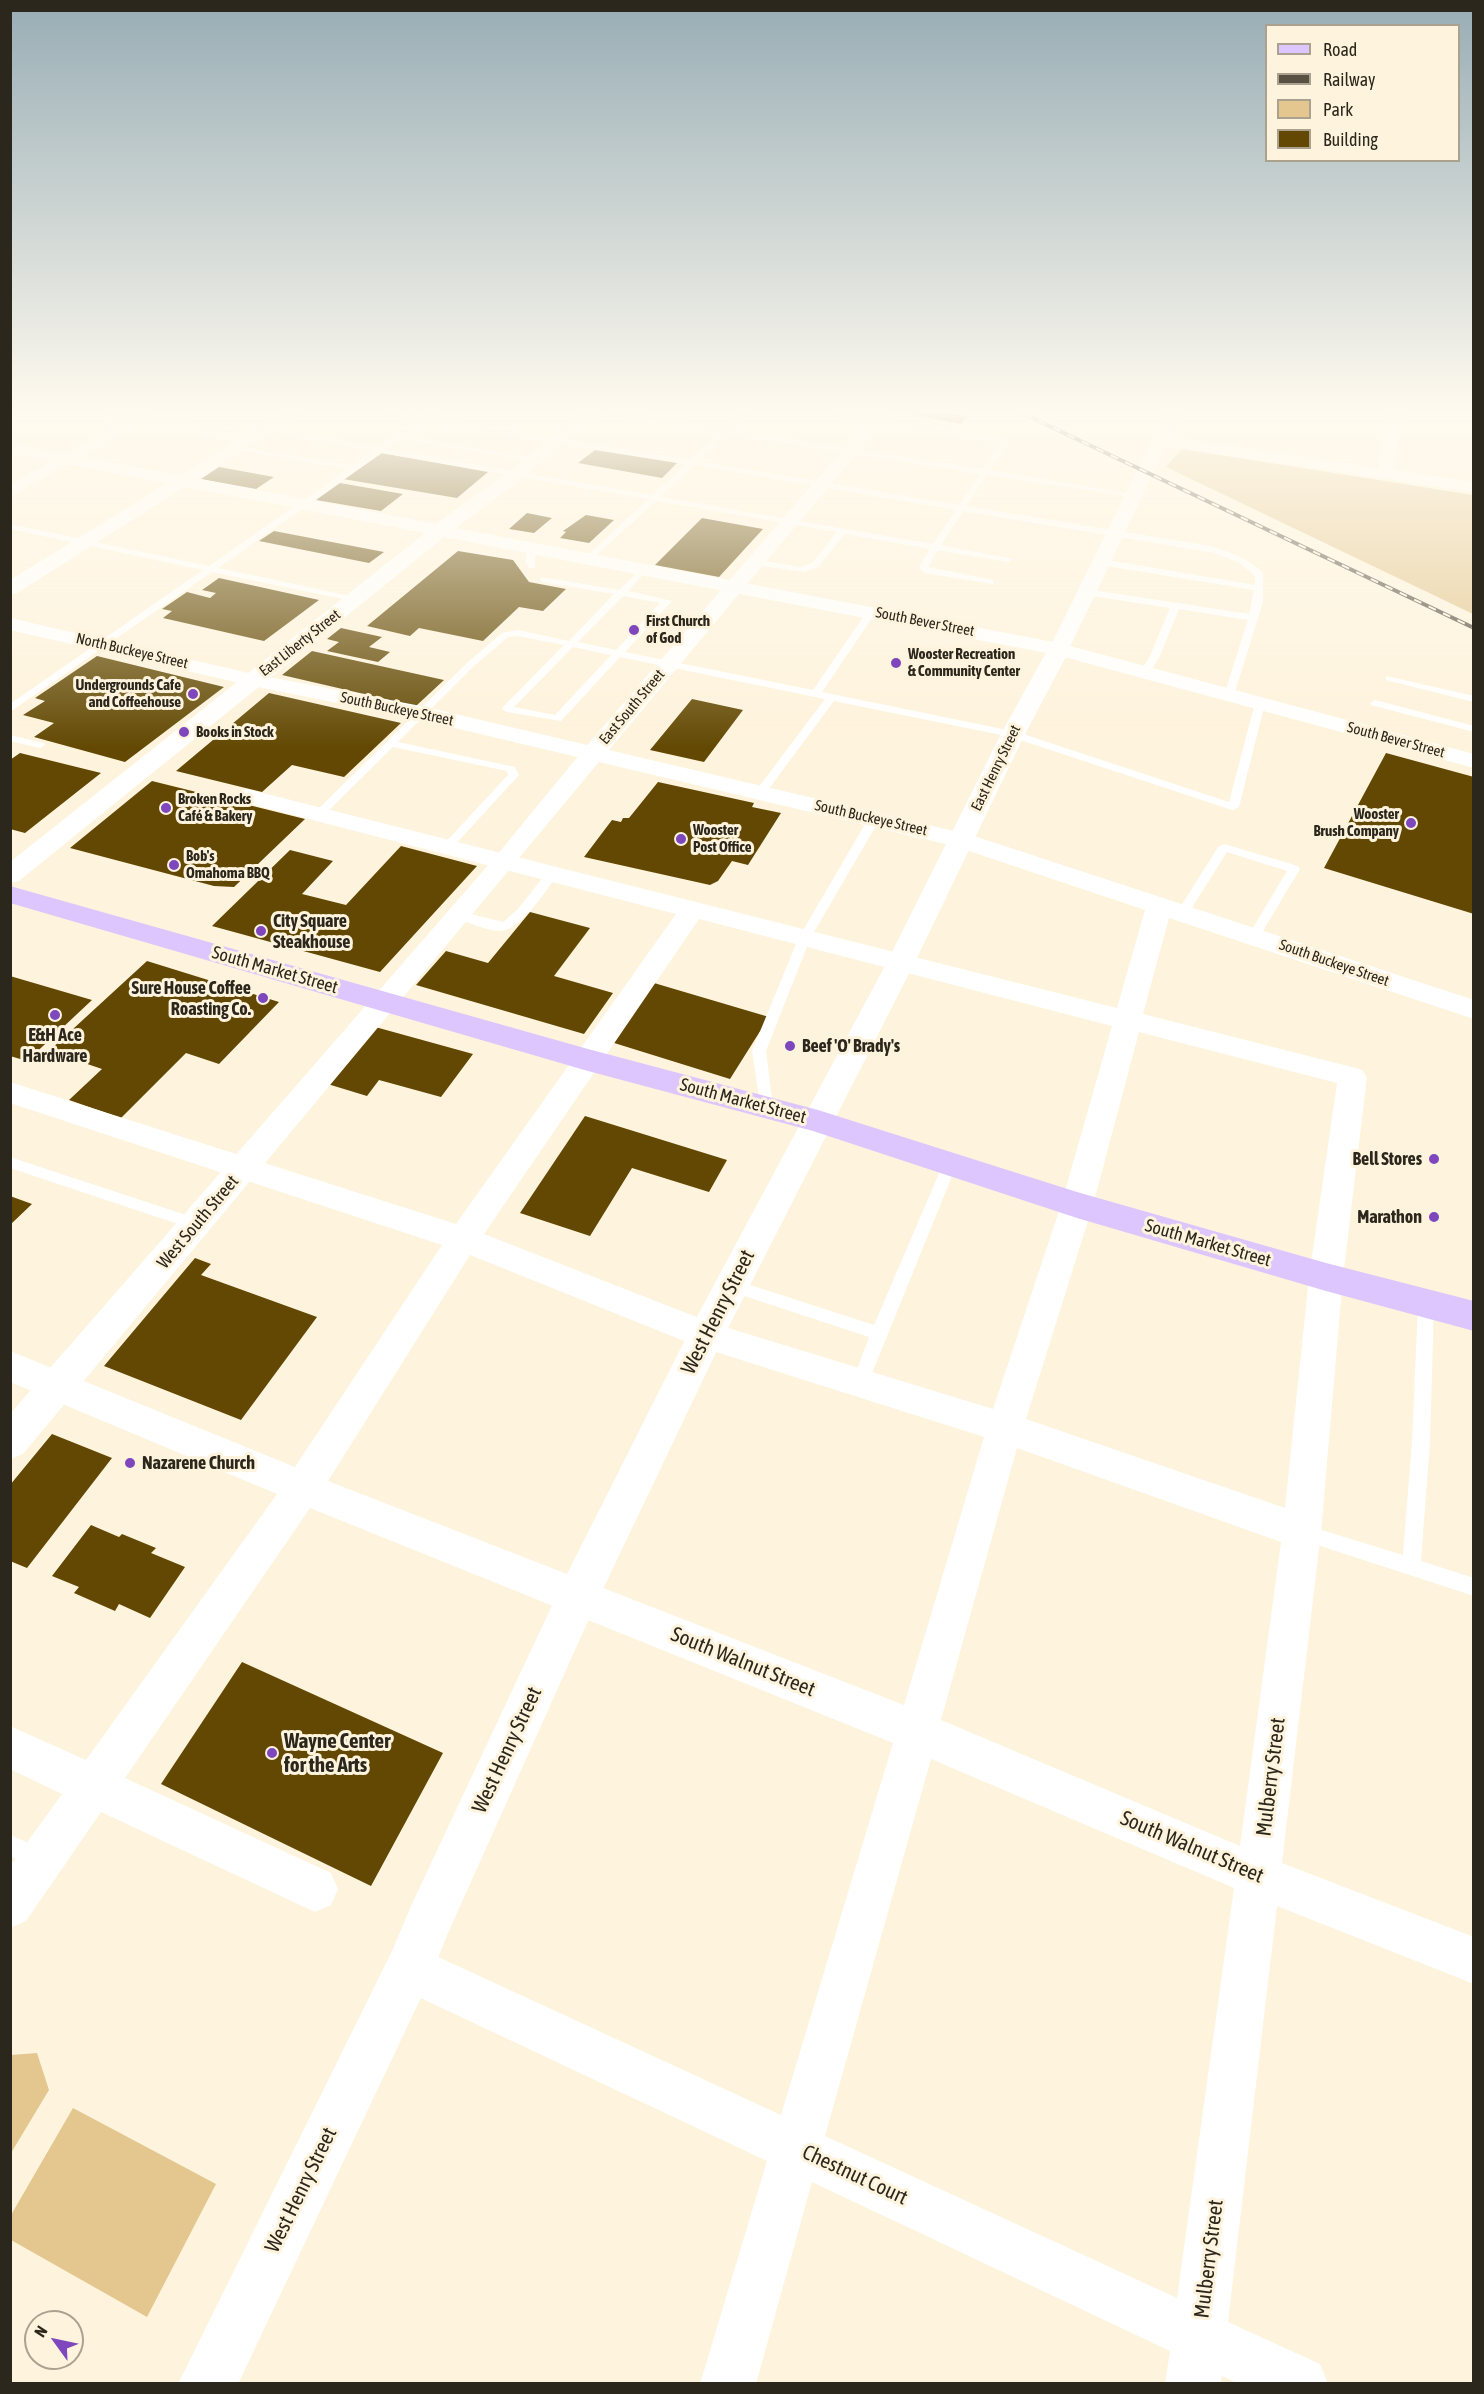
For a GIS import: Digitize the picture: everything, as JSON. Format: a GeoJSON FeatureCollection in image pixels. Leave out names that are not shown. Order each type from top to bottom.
{"type":"FeatureCollection","features":[{"type":"Feature","properties":{"kind":"main road","name":"South Market Street"},"geometry":{"type":"LineString","coordinates":[[10,894],[588,1060],[818,1121],[1077,1205],[1326,1277],[1473,1316]]}},
{"type":"Feature","properties":{"kind":"street"},"geometry":{"type":"LineString","coordinates":[[10,589],[114,526]]}},
{"type":"Feature","properties":{"kind":"street","name":"South Bever Street"},"geometry":{"type":"LineString","coordinates":[[411,526],[439,531],[532,557],[589,559],[1059,648],[1473,761]]}},
{"type":"Feature","properties":{"kind":"street","name":"East Liberty Street"},"geometry":{"type":"LineString","coordinates":[[10,874],[446,526]]}},
{"type":"Feature","properties":{"kind":"street","name":"East South Street"},"geometry":{"type":"LineString","coordinates":[[384,1001],[507,860],[592,754],[785,526]]}},
{"type":"Feature","properties":{"kind":"street","name":"East Henry Street"},"geometry":{"type":"LineString","coordinates":[[818,1121],[962,840],[1012,734],[1059,648],[1118,526]]}},
{"type":"Feature","properties":{"kind":"street","name":"North Buckeye Street"},"geometry":{"type":"LineString","coordinates":[[10,624],[253,680]]}},
{"type":"Feature","properties":{"kind":"street","name":"South Buckeye Street"},"geometry":{"type":"LineString","coordinates":[[253,680],[421,713],[962,840],[1473,1010]]}},
{"type":"Feature","properties":{"kind":"street"},"geometry":{"type":"LineString","coordinates":[[247,796],[507,860],[804,939],[1128,1018]]}},
{"type":"Feature","properties":{"kind":"street"},"geometry":{"type":"LineString","coordinates":[[10,1905],[27,1852],[96,1786],[303,1488],[463,1239],[692,910]]}},
{"type":"Feature","properties":{"kind":"street"},"geometry":{"type":"LineString","coordinates":[[728,2384],[1005,1428],[1077,1205],[1128,1018],[1171,910]]}},
{"type":"Feature","properties":{"kind":"street","name":"West South Street"},"geometry":{"type":"LineString","coordinates":[[10,1442],[384,1001]]}},
{"type":"Feature","properties":{"kind":"street","name":"Mulberry Street"},"geometry":{"type":"LineString","coordinates":[[1128,1018],[1352,1077],[1326,1277],[1301,1533],[1196,2360]]}},
{"type":"Feature","properties":{"kind":"street"},"geometry":{"type":"LineString","coordinates":[[11,1093],[463,1239],[706,1335],[1005,1428],[1301,1533]]}},
{"type":"Feature","properties":{"kind":"street","name":"West Henry Street"},"geometry":{"type":"LineString","coordinates":[[207,2384],[410,1968],[428,1923],[578,1596],[706,1335],[818,1121]]}},
{"type":"Feature","properties":{"kind":"street","name":"South Walnut Street"},"geometry":{"type":"LineString","coordinates":[[10,1366],[303,1488],[916,1731],[1258,1876],[1473,1961]]}},
{"type":"Feature","properties":{"kind":"street"},"geometry":{"type":"LineString","coordinates":[[10,1747],[315,1889]]}},
{"type":"Feature","properties":{"kind":"street","name":"Chestnut Court"},"geometry":{"type":"LineString","coordinates":[[410,1968],[796,2148],[1196,2360],[1300,2384]]}},
{"type":"Feature","properties":{"kind":"lane"},"geometry":{"type":"LineString","coordinates":[[10,526],[355,600]]}},
{"type":"Feature","properties":{"kind":"lane"},"geometry":{"type":"LineString","coordinates":[[10,709],[273,526]]}},
{"type":"Feature","properties":{"kind":"lane"},"geometry":{"type":"LineString","coordinates":[[589,559],[626,526]]}},
{"type":"Feature","properties":{"kind":"lane"},"geometry":{"type":"LineString","coordinates":[[820,526],[1008,559]]}},
{"type":"Feature","properties":{"kind":"lane"},"geometry":{"type":"LineString","coordinates":[[950,526],[923,569],[990,582]]}},
{"type":"Feature","properties":{"kind":"lane"},"geometry":{"type":"LineString","coordinates":[[1063,526],[1210,549],[1236,556],[1249,563],[1260,575],[1259,588],[1254,618],[1228,694]]}},
{"type":"Feature","properties":{"kind":"lane"},"geometry":{"type":"LineString","coordinates":[[755,562],[801,570],[815,565],[843,530]]}},
{"type":"Feature","properties":{"kind":"lane"},"geometry":{"type":"LineString","coordinates":[[1101,562],[1259,588]]}},
{"type":"Feature","properties":{"kind":"lane"},"geometry":{"type":"LineString","coordinates":[[544,579],[621,593],[667,602],[556,720],[507,709],[621,593],[644,569]]}},
{"type":"Feature","properties":{"kind":"lane"},"geometry":{"type":"LineString","coordinates":[[1086,592],[1254,618]]}},
{"type":"Feature","properties":{"kind":"lane"},"geometry":{"type":"LineString","coordinates":[[1145,672],[1154,658],[1175,607]]}},
{"type":"Feature","properties":{"kind":"lane"},"geometry":{"type":"LineString","coordinates":[[816,694],[871,612]]}},
{"type":"Feature","properties":{"kind":"lane"},"geometry":{"type":"LineString","coordinates":[[319,814],[471,664],[506,635],[518,633],[1012,734],[1233,807],[1260,703]]}},
{"type":"Feature","properties":{"kind":"lane"},"geometry":{"type":"LineString","coordinates":[[1390,678],[1473,699]]}},
{"type":"Feature","properties":{"kind":"lane"},"geometry":{"type":"LineString","coordinates":[[761,792],[831,697]]}},
{"type":"Feature","properties":{"kind":"lane"},"geometry":{"type":"LineString","coordinates":[[1375,704],[1473,729]]}},
{"type":"Feature","properties":{"kind":"lane"},"geometry":{"type":"LineString","coordinates":[[10,738],[40,745]]}},
{"type":"Feature","properties":{"kind":"lane"},"geometry":{"type":"LineString","coordinates":[[390,744],[510,769],[514,775],[448,846]]}},
{"type":"Feature","properties":{"kind":"lane"},"geometry":{"type":"LineString","coordinates":[[766,1107],[759,1051],[804,939],[874,819]]}},
{"type":"Feature","properties":{"kind":"lane"},"geometry":{"type":"LineString","coordinates":[[1171,910],[1224,847],[1294,869],[1254,936]]}},
{"type":"Feature","properties":{"kind":"lane"},"geometry":{"type":"LineString","coordinates":[[459,915],[500,927],[506,926],[521,912],[553,873]]}},
{"type":"Feature","properties":{"kind":"lane"},"geometry":{"type":"LineString","coordinates":[[10,1162],[196,1224]]}},
{"type":"Feature","properties":{"kind":"lane"},"geometry":{"type":"LineString","coordinates":[[860,1383],[950,1164]]}},
{"type":"Feature","properties":{"kind":"lane"},"geometry":{"type":"LineString","coordinates":[[732,1285],[879,1333]]}},
{"type":"Feature","properties":{"kind":"lane"},"geometry":{"type":"LineString","coordinates":[[1411,1567],[1421,1442],[1426,1304]]}},
{"type":"Feature","properties":{"kind":"lane"},"geometry":{"type":"LineString","coordinates":[[1301,1533],[1473,1587]]}},
{"type":"Feature","properties":{"kind":"green space"},"geometry":{"type":"Polygon","coordinates":[[[1289,526],[1473,526],[1473,614],[1289,526]]]}},
{"type":"Feature","properties":{"kind":"green space"},"geometry":{"type":"Polygon","coordinates":[[[37,2053],[49,2090],[11,2153],[11,2055],[37,2053]]]}},
{"type":"Feature","properties":{"kind":"green space"},"geometry":{"type":"Polygon","coordinates":[[[73,2108],[216,2184],[147,2317],[11,2240],[11,2215],[73,2108]]]}},
{"type":"Feature","properties":{"kind":"building"},"geometry":{"type":"Polygon","coordinates":[[[513,526],[543,526],[534,533],[509,529],[513,526]]]}},
{"type":"Feature","properties":{"kind":"building"},"geometry":{"type":"Polygon","coordinates":[[[571,526],[608,526],[589,543],[560,538],[566,532],[563,531],[571,526]]]}},
{"type":"Feature","properties":{"kind":"building"},"geometry":{"type":"Polygon","coordinates":[[[694,526],[745,526],[763,529],[719,577],[655,565],[694,526]]]}},
{"type":"Feature","properties":{"kind":"building"},"geometry":{"type":"Polygon","coordinates":[[[274,531],[384,552],[369,563],[259,541],[274,531]]]}},
{"type":"Feature","properties":{"kind":"building"},"geometry":{"type":"Polygon","coordinates":[[[458,551],[513,560],[529,582],[566,589],[543,611],[519,607],[483,641],[419,628],[410,636],[367,626],[458,551]]]}},
{"type":"Feature","properties":{"kind":"building"},"geometry":{"type":"Polygon","coordinates":[[[219,578],[319,600],[264,641],[163,618],[172,611],[162,609],[187,592],[210,598],[216,593],[202,590],[219,578]]]}},
{"type":"Feature","properties":{"kind":"building"},"geometry":{"type":"Polygon","coordinates":[[[341,628],[382,637],[369,647],[390,652],[378,662],[327,651],[339,642],[327,639],[341,628]]]}},
{"type":"Feature","properties":{"kind":"building"},"geometry":{"type":"Polygon","coordinates":[[[312,651],[444,680],[416,706],[282,675],[312,651]]]}},
{"type":"Feature","properties":{"kind":"building"},"geometry":{"type":"Polygon","coordinates":[[[97,656],[224,687],[125,762],[34,737],[54,723],[23,715],[45,701],[35,698],[97,656]]]}},
{"type":"Feature","properties":{"kind":"building"},"geometry":{"type":"Polygon","coordinates":[[[269,693],[401,723],[344,777],[292,765],[262,792],[176,771],[269,693]]]}},
{"type":"Feature","properties":{"kind":"building"},"geometry":{"type":"Polygon","coordinates":[[[692,699],[743,710],[704,762],[650,750],[692,699]]]}},
{"type":"Feature","properties":{"kind":"building"},"geometry":{"type":"Polygon","coordinates":[[[20,753],[101,773],[25,833],[10,829],[10,760],[20,753]]]}},
{"type":"Feature","properties":{"kind":"building","name":"Wooster Brush Company"},"geometry":{"type":"Polygon","coordinates":[[[1386,753],[1474,777],[1474,914],[1324,868],[1386,753]]]}},
{"type":"Feature","properties":{"kind":"building"},"geometry":{"type":"Polygon","coordinates":[[[152,781],[305,819],[234,887],[214,886],[70,848],[152,781]]]}},
{"type":"Feature","properties":{"kind":"building","name":"Wooster Post Office"},"geometry":{"type":"Polygon","coordinates":[[[658,782],[754,803],[752,807],[781,813],[748,865],[732,861],[718,881],[710,885],[584,857],[612,820],[621,822],[623,818],[629,818],[658,782]]]}},
{"type":"Feature","properties":{"kind":"building"},"geometry":{"type":"Polygon","coordinates":[[[401,846],[477,866],[380,972],[212,926],[290,850],[333,861],[302,894],[346,905],[401,846]]]}},
{"type":"Feature","properties":{"kind":"building"},"geometry":{"type":"Polygon","coordinates":[[[530,912],[590,928],[554,976],[613,993],[584,1034],[416,985],[446,951],[488,963],[530,912]]]}},
{"type":"Feature","properties":{"kind":"building"},"geometry":{"type":"Polygon","coordinates":[[[147,961],[279,1002],[219,1064],[186,1053],[121,1118],[69,1100],[102,1069],[49,1051],[147,961]]]}},
{"type":"Feature","properties":{"kind":"building"},"geometry":{"type":"Polygon","coordinates":[[[10,976],[92,1000],[27,1061],[10,1056],[10,976]]]}},
{"type":"Feature","properties":{"kind":"building"},"geometry":{"type":"Polygon","coordinates":[[[654,983],[769,1017],[730,1079],[611,1042],[654,983]]]}},
{"type":"Feature","properties":{"kind":"building"},"geometry":{"type":"Polygon","coordinates":[[[368,1025],[473,1054],[441,1097],[379,1080],[367,1096],[321,1082],[368,1025]]]}},
{"type":"Feature","properties":{"kind":"building"},"geometry":{"type":"Polygon","coordinates":[[[585,1116],[727,1160],[709,1192],[632,1168],[590,1236],[520,1213],[585,1116]]]}},
{"type":"Feature","properties":{"kind":"building"},"geometry":{"type":"Polygon","coordinates":[[[10,1196],[32,1204],[10,1225],[10,1196]]]}},
{"type":"Feature","properties":{"kind":"building"},"geometry":{"type":"Polygon","coordinates":[[[195,1258],[211,1264],[201,1275],[317,1317],[241,1420],[104,1366],[195,1258]]]}},
{"type":"Feature","properties":{"kind":"building"},"geometry":{"type":"Polygon","coordinates":[[[52,1434],[112,1458],[27,1568],[10,1561],[10,1485],[52,1434]]]}},
{"type":"Feature","properties":{"kind":"building"},"geometry":{"type":"Polygon","coordinates":[[[91,1525],[119,1537],[122,1534],[156,1548],[151,1553],[185,1567],[150,1618],[119,1604],[115,1611],[74,1593],[79,1587],[52,1576],[91,1525]]]}},
{"type":"Feature","properties":{"kind":"building","name":"Wayne Center for the Arts"},"geometry":{"type":"Polygon","coordinates":[[[242,1662],[443,1753],[371,1886],[161,1784],[242,1662]]]}},
{"type":"Feature","properties":{"kind":"railway"},"geometry":{"type":"LineString","coordinates":[[1259,526],[1474,628]]}},
{"type":"Feature","properties":{"kind":"place","name":"First Church of God"},"geometry":{"type":"Point","coordinates":[634,630]}},
{"type":"Feature","properties":{"kind":"place","name":"Wooster Recreation & Community Center"},"geometry":{"type":"Point","coordinates":[896,663]}},
{"type":"Feature","properties":{"kind":"place","name":"Undergrounds Cafe and Coffeehouse"},"geometry":{"type":"Point","coordinates":[193,694]}},
{"type":"Feature","properties":{"kind":"place","name":"Books in Stock"},"geometry":{"type":"Point","coordinates":[184,732]}},
{"type":"Feature","properties":{"kind":"place","name":"Broken Rocks Café & Bakery"},"geometry":{"type":"Point","coordinates":[166,808]}},
{"type":"Feature","properties":{"kind":"place","name":"Wooster Brush Company"},"geometry":{"type":"Point","coordinates":[1411,823]}},
{"type":"Feature","properties":{"kind":"place","name":"Wooster Post Office"},"geometry":{"type":"Point","coordinates":[681,839]}},
{"type":"Feature","properties":{"kind":"place","name":"Bob's Omahoma BBQ"},"geometry":{"type":"Point","coordinates":[174,865]}},
{"type":"Feature","properties":{"kind":"place","name":"City Square Steakhouse"},"geometry":{"type":"Point","coordinates":[261,931]}},
{"type":"Feature","properties":{"kind":"place","name":"Sure House Coffee Roasting Co."},"geometry":{"type":"Point","coordinates":[263,998]}},
{"type":"Feature","properties":{"kind":"place","name":"E&H Ace Hardware"},"geometry":{"type":"Point","coordinates":[55,1015]}},
{"type":"Feature","properties":{"kind":"place","name":"Beef 'O' Brady's"},"geometry":{"type":"Point","coordinates":[790,1046]}},
{"type":"Feature","properties":{"kind":"place","name":"Bell Stores"},"geometry":{"type":"Point","coordinates":[1434,1159]}},
{"type":"Feature","properties":{"kind":"place","name":"Marathon"},"geometry":{"type":"Point","coordinates":[1434,1217]}},
{"type":"Feature","properties":{"kind":"place","name":"Nazarene Church"},"geometry":{"type":"Point","coordinates":[130,1463]}},
{"type":"Feature","properties":{"kind":"place","name":"Wayne Center for the Arts"},"geometry":{"type":"Point","coordinates":[272,1753]}}]}
